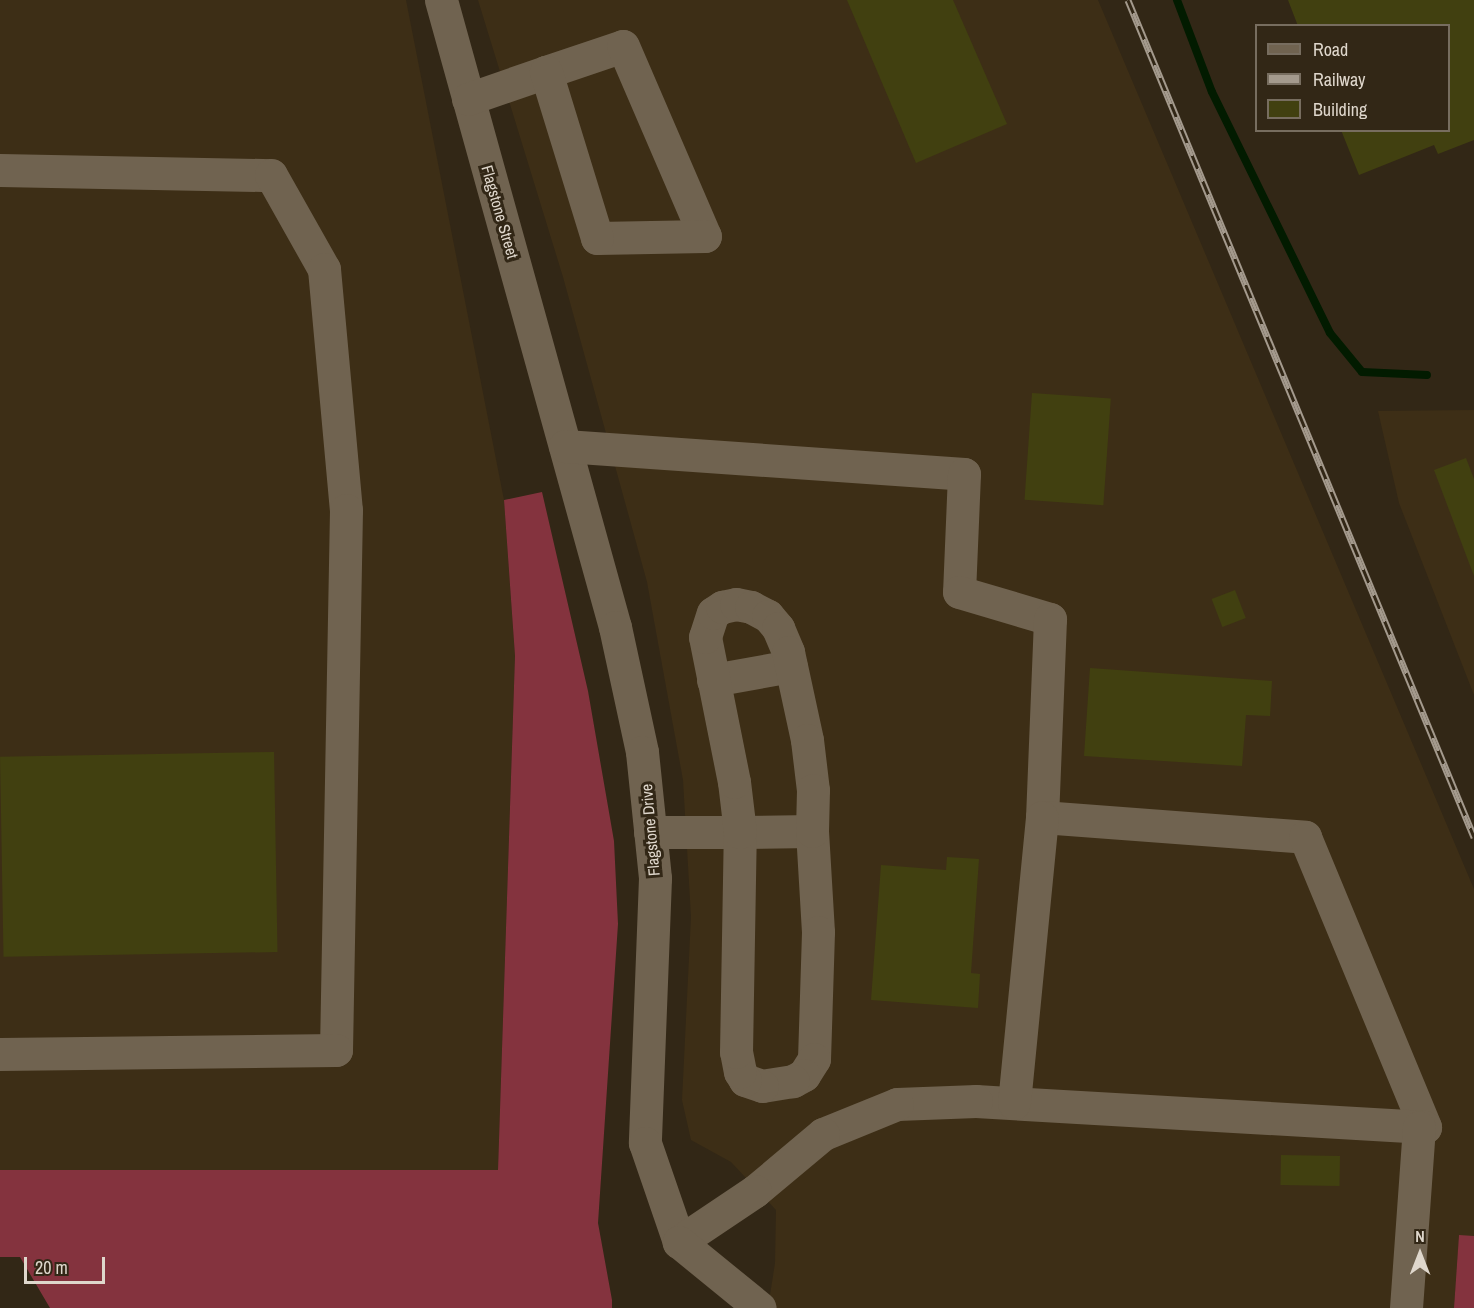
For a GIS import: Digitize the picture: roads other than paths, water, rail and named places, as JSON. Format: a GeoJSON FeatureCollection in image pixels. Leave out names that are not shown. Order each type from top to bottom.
{"type":"FeatureCollection","features":[{"type":"Feature","properties":{"kind":"street","name":"Flagstone Street"},"geometry":{"type":"LineString","coordinates":[[441,0],[562,434]]}},
{"type":"Feature","properties":{"kind":"street"},"geometry":{"type":"LineString","coordinates":[[468,99],[546,72],[623,46],[705,236],[597,238],[546,72]]}},
{"type":"Feature","properties":{"kind":"street"},"geometry":{"type":"LineString","coordinates":[[0,170],[271,175],[324,269],[346,510],[336,1050],[0,1054]]}},
{"type":"Feature","properties":{"kind":"street"},"geometry":{"type":"LineString","coordinates":[[562,434],[964,474],[959,592],[1050,619],[1042,817],[1014,1103]]}},
{"type":"Feature","properties":{"kind":"street","name":"Flagstone Drive"},"geometry":{"type":"LineString","coordinates":[[562,434],[615,627],[642,752],[655,878],[645,1143],[679,1242]]}},
{"type":"Feature","properties":{"kind":"street"},"geometry":{"type":"LineString","coordinates":[[736,604],[751,607],[768,616],[778,628],[791,666],[807,740],[813,790],[812,831],[818,932],[814,1059],[804,1075],[793,1081],[762,1086],[745,1080],[740,1072],[736,1052],[740,832],[734,782],[713,680],[705,638],[706,626],[712,613],[722,607],[736,604]]}},
{"type":"Feature","properties":{"kind":"street"},"geometry":{"type":"LineString","coordinates":[[713,680],[791,666]]}},
{"type":"Feature","properties":{"kind":"street"},"geometry":{"type":"LineString","coordinates":[[759,1308],[679,1242],[755,1191],[824,1134],[897,1104],[976,1101],[1425,1127],[1305,837],[1042,817]]}},
{"type":"Feature","properties":{"kind":"street"},"geometry":{"type":"LineString","coordinates":[[650,832],[812,831]]}},
{"type":"Feature","properties":{"kind":"street"},"geometry":{"type":"LineString","coordinates":[[1406,1308],[1419,1127]]}},
{"type":"Feature","properties":{"kind":"waterway"},"geometry":{"type":"LineString","coordinates":[[1177,0],[1212,92],[1330,333],[1362,372],[1427,375]]}},
{"type":"Feature","properties":{"kind":"railway"},"geometry":{"type":"LineString","coordinates":[[1128,0],[1474,837]]}}]}
